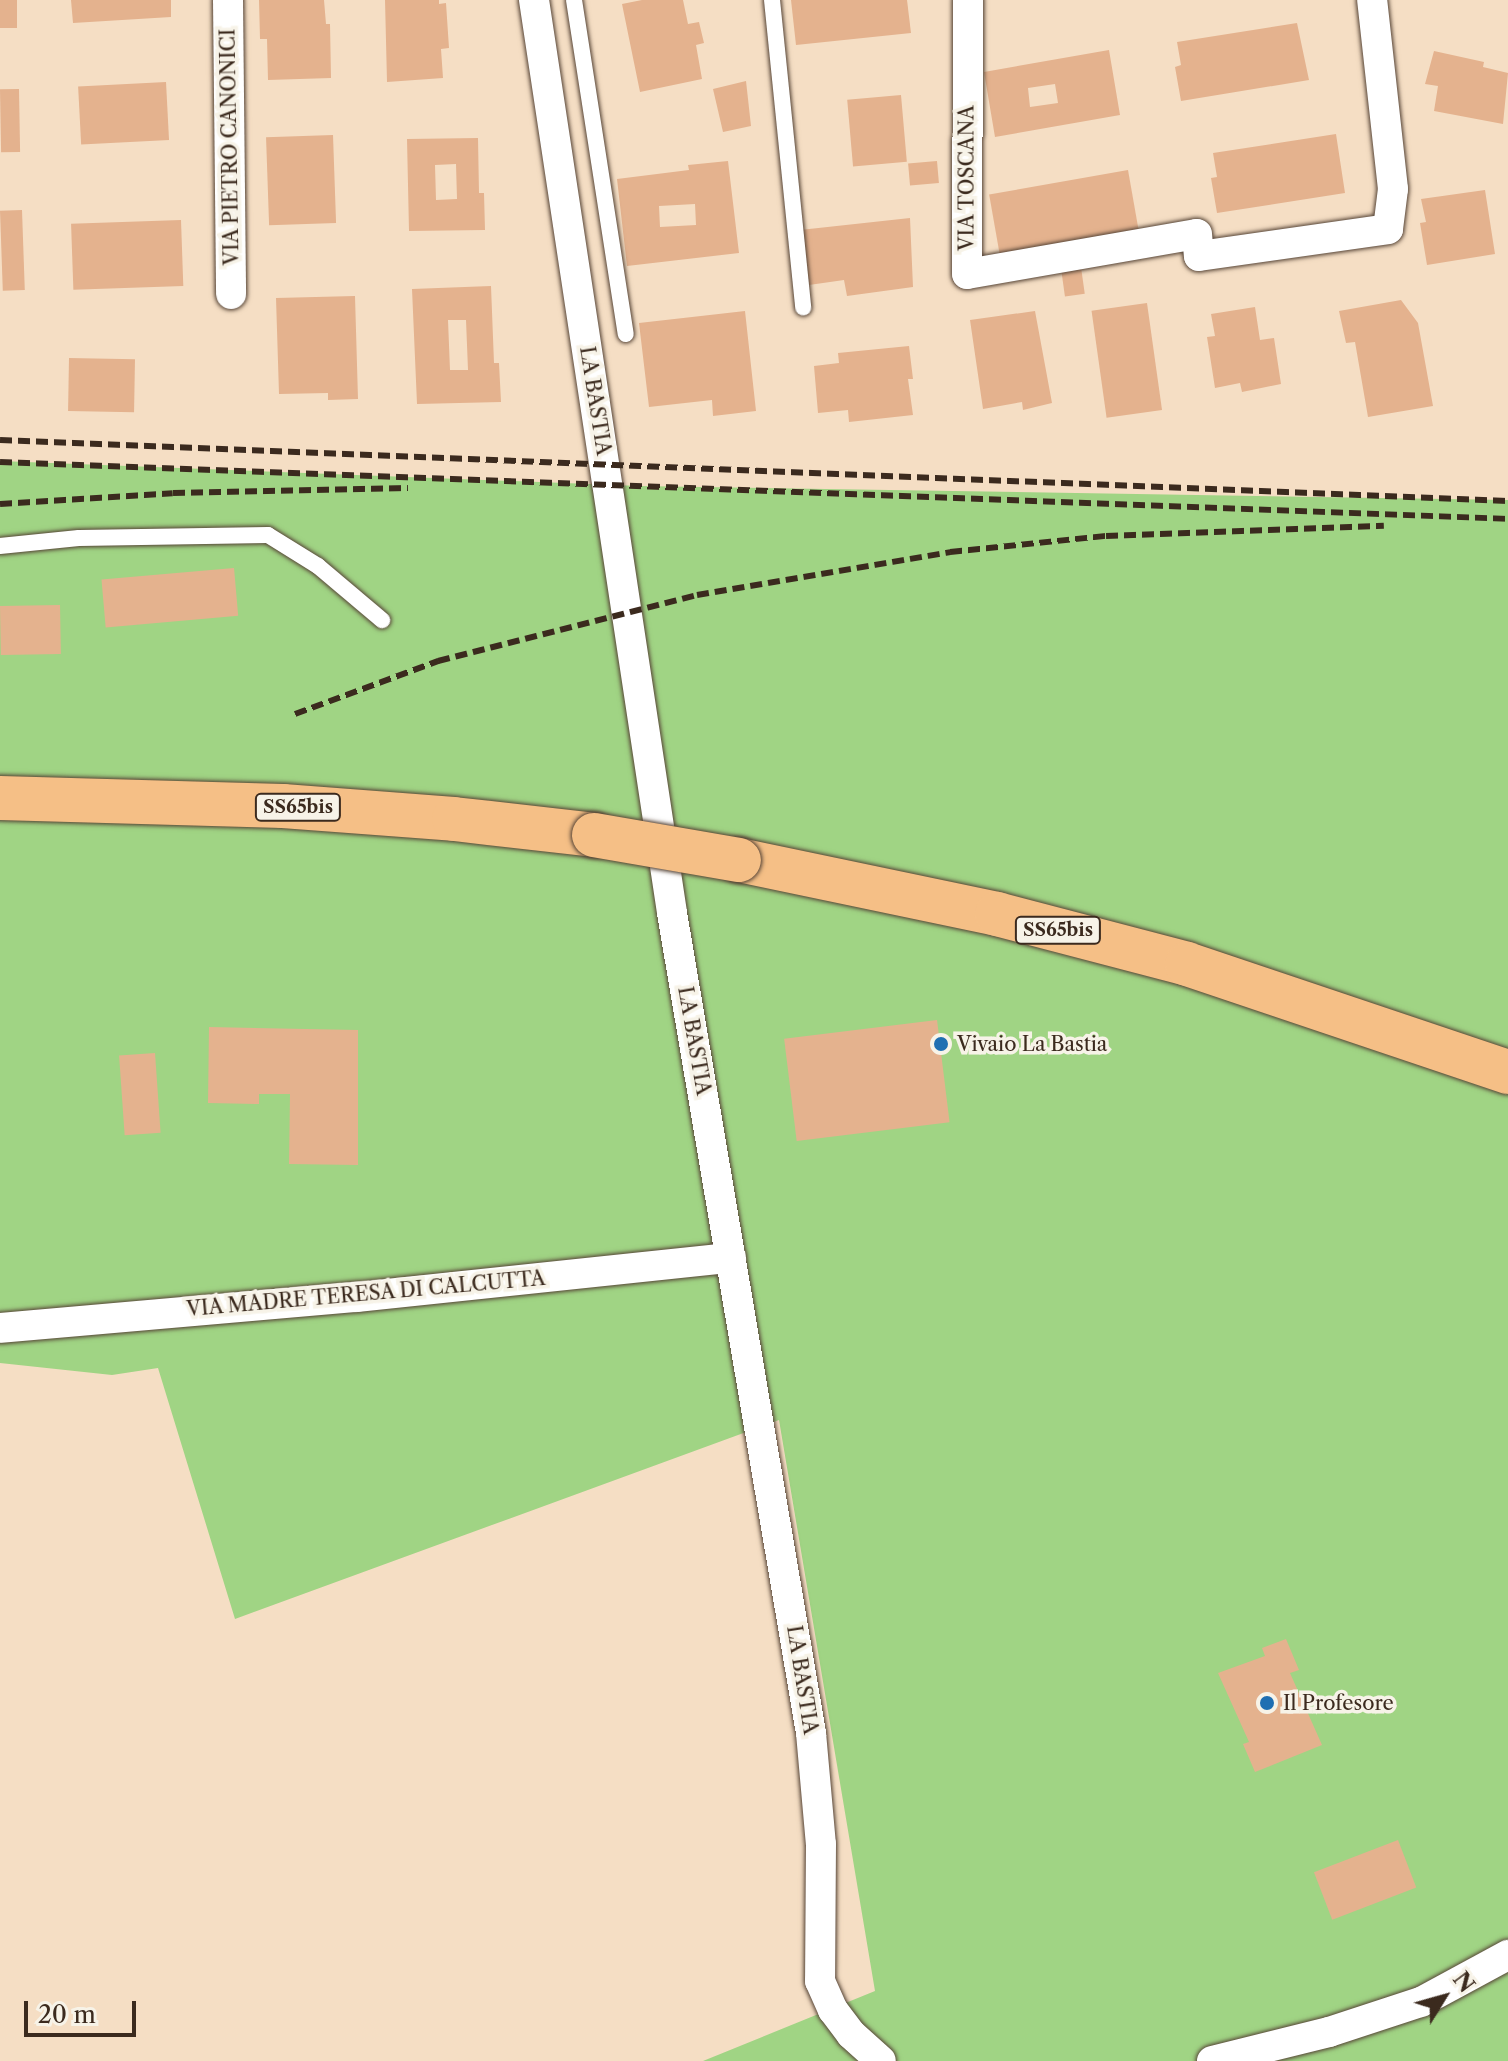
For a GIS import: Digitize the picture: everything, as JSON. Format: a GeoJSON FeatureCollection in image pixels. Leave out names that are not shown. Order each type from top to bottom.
{"type":"FeatureCollection","features":[{"type":"Feature","properties":{"kind":"main road","name":"SS65bis"},"geometry":{"type":"LineString","coordinates":[[0,798],[283,806],[454,819],[594,835],[739,860],[997,914],[1158,956],[1282,994],[1370,1027],[1508,1072]]}},
{"type":"Feature","properties":{"kind":"street","name":"VIA PIETRO CANONICI"},"geometry":{"type":"LineString","coordinates":[[228,0],[231,294]]}},
{"type":"Feature","properties":{"kind":"street","name":"LA BASTIA"},"geometry":{"type":"LineString","coordinates":[[534,0],[672,913],[811,1733],[821,1844],[820,1981],[833,2010],[851,2034],[881,2061]]}},
{"type":"Feature","properties":{"kind":"street","name":"VIA TOSCANA"},"geometry":{"type":"LineString","coordinates":[[968,0],[967,274],[1197,234],[1199,256],[1388,229],[1393,189],[1372,0]]}},
{"type":"Feature","properties":{"kind":"street","name":"VIA MADRE TERESA DI CALCUTTA"},"geometry":{"type":"LineString","coordinates":[[0,1328],[357,1297],[731,1258]]}},
{"type":"Feature","properties":{"kind":"street"},"geometry":{"type":"LineString","coordinates":[[1212,2061],[1329,2032],[1421,2002],[1508,1955]]}},
{"type":"Feature","properties":{"kind":"lane"},"geometry":{"type":"LineString","coordinates":[[574,0],[626,334]]}},
{"type":"Feature","properties":{"kind":"lane"},"geometry":{"type":"LineString","coordinates":[[772,0],[803,307]]}},
{"type":"Feature","properties":{"kind":"lane"},"geometry":{"type":"LineString","coordinates":[[0,546],[79,538],[268,535],[318,566],[382,620]]}},
{"type":"Feature","properties":{"kind":"green space"},"geometry":{"type":"Polygon","coordinates":[[[0,461],[639,486],[1508,500],[1508,2061],[703,2061],[875,1991],[779,1420],[235,1619],[158,1368],[112,1375],[0,1363],[0,461]]]}},
{"type":"Feature","properties":{"kind":"building"},"geometry":{"type":"Polygon","coordinates":[[[0,0],[17,0],[17,28],[0,28],[0,0]]]}},
{"type":"Feature","properties":{"kind":"building"},"geometry":{"type":"Polygon","coordinates":[[[71,0],[171,0],[171,17],[73,23],[71,0]]]}},
{"type":"Feature","properties":{"kind":"building"},"geometry":{"type":"Polygon","coordinates":[[[259,0],[324,0],[326,24],[330,24],[331,78],[268,80],[267,39],[260,39],[259,0]]]}},
{"type":"Feature","properties":{"kind":"building"},"geometry":{"type":"Polygon","coordinates":[[[385,0],[439,0],[439,4],[446,3],[449,48],[441,49],[443,78],[387,82],[385,0]]]}},
{"type":"Feature","properties":{"kind":"building"},"geometry":{"type":"Polygon","coordinates":[[[642,0],[683,0],[688,24],[699,22],[704,43],[696,45],[702,79],[640,92],[622,4],[642,0]]]}},
{"type":"Feature","properties":{"kind":"building"},"geometry":{"type":"Polygon","coordinates":[[[791,0],[907,0],[911,33],[796,45],[791,0]]]}},
{"type":"Feature","properties":{"kind":"building"},"geometry":{"type":"Polygon","coordinates":[[[1297,23],[1309,80],[1181,101],[1175,67],[1181,65],[1177,42],[1297,23]]]}},
{"type":"Feature","properties":{"kind":"building"},"geometry":{"type":"Polygon","coordinates":[[[1109,50],[1120,115],[995,137],[984,72],[1109,50]],[[1055,84],[1028,88],[1030,107],[1058,103],[1055,84]]]}},
{"type":"Feature","properties":{"kind":"building"},"geometry":{"type":"Polygon","coordinates":[[[1434,51],[1484,62],[1483,67],[1508,73],[1503,124],[1434,111],[1438,86],[1425,84],[1434,51]]]}},
{"type":"Feature","properties":{"kind":"building"},"geometry":{"type":"Polygon","coordinates":[[[746,81],[751,126],[723,132],[713,89],[746,81]]]}},
{"type":"Feature","properties":{"kind":"building"},"geometry":{"type":"Polygon","coordinates":[[[166,82],[169,140],[81,145],[78,87],[166,82]]]}},
{"type":"Feature","properties":{"kind":"building"},"geometry":{"type":"Polygon","coordinates":[[[0,89],[19,89],[20,152],[1,152],[0,89]]]}},
{"type":"Feature","properties":{"kind":"building"},"geometry":{"type":"Polygon","coordinates":[[[901,95],[907,162],[853,166],[847,100],[901,95]]]}},
{"type":"Feature","properties":{"kind":"building"},"geometry":{"type":"Polygon","coordinates":[[[1336,134],[1345,193],[1217,213],[1211,178],[1217,177],[1213,153],[1336,134]]]}},
{"type":"Feature","properties":{"kind":"building"},"geometry":{"type":"Polygon","coordinates":[[[333,135],[336,223],[269,225],[266,137],[333,135]]]}},
{"type":"Feature","properties":{"kind":"building"},"geometry":{"type":"Polygon","coordinates":[[[478,138],[479,193],[484,193],[485,230],[409,231],[407,139],[478,138]],[[456,164],[435,165],[436,200],[457,199],[456,164]]]}},
{"type":"Feature","properties":{"kind":"building"},"geometry":{"type":"Polygon","coordinates":[[[728,161],[739,253],[627,266],[617,179],[689,170],[688,165],[728,161]],[[695,204],[659,206],[660,227],[696,225],[695,204]]]}},
{"type":"Feature","properties":{"kind":"building"},"geometry":{"type":"Polygon","coordinates":[[[937,161],[939,183],[910,185],[908,164],[937,161]]]}},
{"type":"Feature","properties":{"kind":"building"},"geometry":{"type":"Polygon","coordinates":[[[1128,170],[1139,234],[1000,258],[989,194],[1128,170]]]}},
{"type":"Feature","properties":{"kind":"building"},"geometry":{"type":"Polygon","coordinates":[[[1485,190],[1495,254],[1427,265],[1420,223],[1426,222],[1421,199],[1485,190]]]}},
{"type":"Feature","properties":{"kind":"building"},"geometry":{"type":"Polygon","coordinates":[[[22,210],[25,290],[3,291],[0,211],[22,210]]]}},
{"type":"Feature","properties":{"kind":"building"},"geometry":{"type":"Polygon","coordinates":[[[910,218],[913,287],[847,296],[844,280],[809,285],[800,230],[910,218]]]}},
{"type":"Feature","properties":{"kind":"building"},"geometry":{"type":"Polygon","coordinates":[[[181,220],[183,286],[73,290],[71,224],[181,220]]]}},
{"type":"Feature","properties":{"kind":"building"},"geometry":{"type":"Polygon","coordinates":[[[1081,267],[1085,294],[1065,297],[1061,270],[1081,267]]]}},
{"type":"Feature","properties":{"kind":"building"},"geometry":{"type":"Polygon","coordinates":[[[491,286],[494,363],[499,363],[501,402],[417,404],[412,289],[491,286]],[[448,320],[450,370],[468,370],[466,320],[448,320]]]}},
{"type":"Feature","properties":{"kind":"building"},"geometry":{"type":"Polygon","coordinates":[[[355,296],[358,399],[328,400],[328,393],[279,394],[276,298],[355,296]]]}},
{"type":"Feature","properties":{"kind":"building"},"geometry":{"type":"Polygon","coordinates":[[[1401,300],[1418,323],[1433,406],[1368,417],[1355,342],[1346,343],[1339,311],[1401,300]]]}},
{"type":"Feature","properties":{"kind":"building"},"geometry":{"type":"Polygon","coordinates":[[[1147,303],[1162,410],[1107,418],[1092,311],[1147,303]]]}},
{"type":"Feature","properties":{"kind":"building"},"geometry":{"type":"Polygon","coordinates":[[[1255,307],[1260,340],[1274,338],[1281,384],[1242,392],[1240,383],[1215,388],[1207,337],[1215,336],[1211,314],[1255,307]]]}},
{"type":"Feature","properties":{"kind":"building"},"geometry":{"type":"Polygon","coordinates":[[[745,311],[756,411],[713,416],[712,400],[649,407],[639,323],[745,311]]]}},
{"type":"Feature","properties":{"kind":"building"},"geometry":{"type":"Polygon","coordinates":[[[1035,311],[1052,403],[1023,410],[1022,402],[983,409],[970,320],[1035,311]]]}},
{"type":"Feature","properties":{"kind":"building"},"geometry":{"type":"Polygon","coordinates":[[[909,346],[913,379],[908,379],[913,415],[849,422],[848,410],[818,413],[814,366],[839,363],[838,353],[909,346]]]}},
{"type":"Feature","properties":{"kind":"building"},"geometry":{"type":"Polygon","coordinates":[[[69,358],[135,359],[134,412],[68,411],[69,358]]]}},
{"type":"Feature","properties":{"kind":"building"},"geometry":{"type":"Polygon","coordinates":[[[234,568],[238,616],[106,627],[102,580],[234,568]]]}},
{"type":"Feature","properties":{"kind":"building"},"geometry":{"type":"Polygon","coordinates":[[[60,605],[61,654],[1,655],[0,606],[60,605]]]}},
{"type":"Feature","properties":{"kind":"building"},"geometry":{"type":"Polygon","coordinates":[[[937,1020],[950,1122],[797,1141],[784,1039],[937,1020]]]}},
{"type":"Feature","properties":{"kind":"building"},"geometry":{"type":"Polygon","coordinates":[[[209,1027],[358,1030],[358,1165],[289,1164],[290,1094],[259,1094],[259,1104],[208,1103],[209,1027]]]}},
{"type":"Feature","properties":{"kind":"building"},"geometry":{"type":"Polygon","coordinates":[[[155,1053],[161,1133],[125,1135],[119,1056],[155,1053]]]}},
{"type":"Feature","properties":{"kind":"building","name":"Il Profesore"},"geometry":{"type":"Polygon","coordinates":[[[1286,1639],[1299,1670],[1290,1673],[1322,1745],[1255,1772],[1243,1744],[1249,1742],[1218,1673],[1265,1656],[1262,1648],[1286,1639]]]}},
{"type":"Feature","properties":{"kind":"building"},"geometry":{"type":"Polygon","coordinates":[[[1398,1840],[1416,1888],[1332,1920],[1314,1872],[1398,1840]]]}},
{"type":"Feature","properties":{"kind":"railway"},"geometry":{"type":"LineString","coordinates":[[0,440],[1508,501]]}},
{"type":"Feature","properties":{"kind":"railway"},"geometry":{"type":"LineString","coordinates":[[0,462],[1508,519]]}},
{"type":"Feature","properties":{"kind":"railway"},"geometry":{"type":"LineString","coordinates":[[0,504],[173,493],[408,488]]}},
{"type":"Feature","properties":{"kind":"railway"},"geometry":{"type":"LineString","coordinates":[[295,714],[438,661],[697,595],[950,552],[1106,536],[1384,526]]}},
{"type":"Feature","properties":{"kind":"place","name":"Vivaio La Bastia"},"geometry":{"type":"Point","coordinates":[941,1044]}},
{"type":"Feature","properties":{"kind":"place","name":"Il Profesore"},"geometry":{"type":"Point","coordinates":[1267,1703]}}]}
